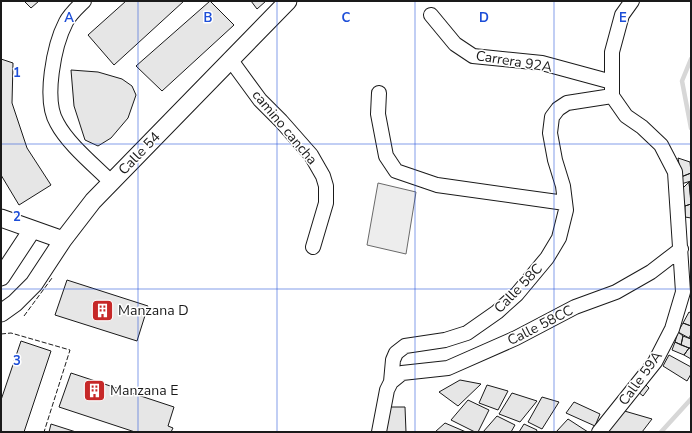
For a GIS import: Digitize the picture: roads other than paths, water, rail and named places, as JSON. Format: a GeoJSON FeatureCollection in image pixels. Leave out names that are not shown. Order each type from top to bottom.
{"type":"FeatureCollection","features":[{"type":"Feature","properties":{"kind":"street"},"geometry":{"type":"LineString","coordinates":[[84,1],[67,20],[59,37],[51,81],[52,105],[56,122],[64,135],[111,182]]}},
{"type":"Feature","properties":{"kind":"street","name":"Calle 54"},"geometry":{"type":"LineString","coordinates":[[1,313],[15,303],[34,284],[63,240],[93,201],[288,1]]}},
{"type":"Feature","properties":{"kind":"street"},"geometry":{"type":"LineString","coordinates":[[612,96],[612,52],[622,15],[632,1]]}},
{"type":"Feature","properties":{"kind":"street","name":"Carrera 92A"},"geometry":{"type":"LineString","coordinates":[[431,15],[455,44],[473,56],[490,59],[542,62],[612,82]]}},
{"type":"Feature","properties":{"kind":"street","name":"camino cancha"},"geometry":{"type":"LineString","coordinates":[[230,59],[260,100],[282,121],[312,155],[323,176],[326,186],[326,203],[313,247]]}},
{"type":"Feature","properties":{"kind":"street"},"geometry":{"type":"LineString","coordinates":[[379,93],[378,114],[386,156],[396,171],[437,185],[565,203]]}},
{"type":"Feature","properties":{"kind":"street","name":"Calle 58C"},"geometry":{"type":"LineString","coordinates":[[379,432],[387,390],[392,382],[393,360],[396,353],[405,346],[445,340],[468,333],[497,312],[517,294],[547,258],[559,238],[566,210],[563,186],[555,160],[550,133],[552,117],[558,109],[567,103],[612,96]]}},
{"type":"Feature","properties":{"kind":"street","name":"Calle 59A"},"geometry":{"type":"LineString","coordinates":[[599,432],[655,362],[672,329],[683,292],[675,172],[661,145],[642,127],[626,116],[612,96]]}},
{"type":"Feature","properties":{"kind":"street"},"geometry":{"type":"LineString","coordinates":[[1,218],[63,240]]}},
{"type":"Feature","properties":{"kind":"street"},"geometry":{"type":"LineString","coordinates":[[1,277],[32,230]]}},
{"type":"Feature","properties":{"kind":"street","name":"Calle 58CC"},"geometry":{"type":"LineString","coordinates":[[392,382],[402,373],[448,368],[516,338],[575,307],[616,292],[651,272],[681,249]]}},
{"type":"Feature","properties":{"kind":"waterway"},"geometry":{"type":"LineString","coordinates":[[691,59],[682,81],[691,128]]}},
{"type":"Feature","properties":{"kind":"waterway"},"geometry":{"type":"LineString","coordinates":[[661,432],[691,399]]}},
{"type":"Feature","properties":{"kind":"place","name":"Manzana D"},"geometry":{"type":"Point","coordinates":[102,310]}},
{"type":"Feature","properties":{"kind":"place","name":"Manzana E"},"geometry":{"type":"Point","coordinates":[94,390]}}]}
